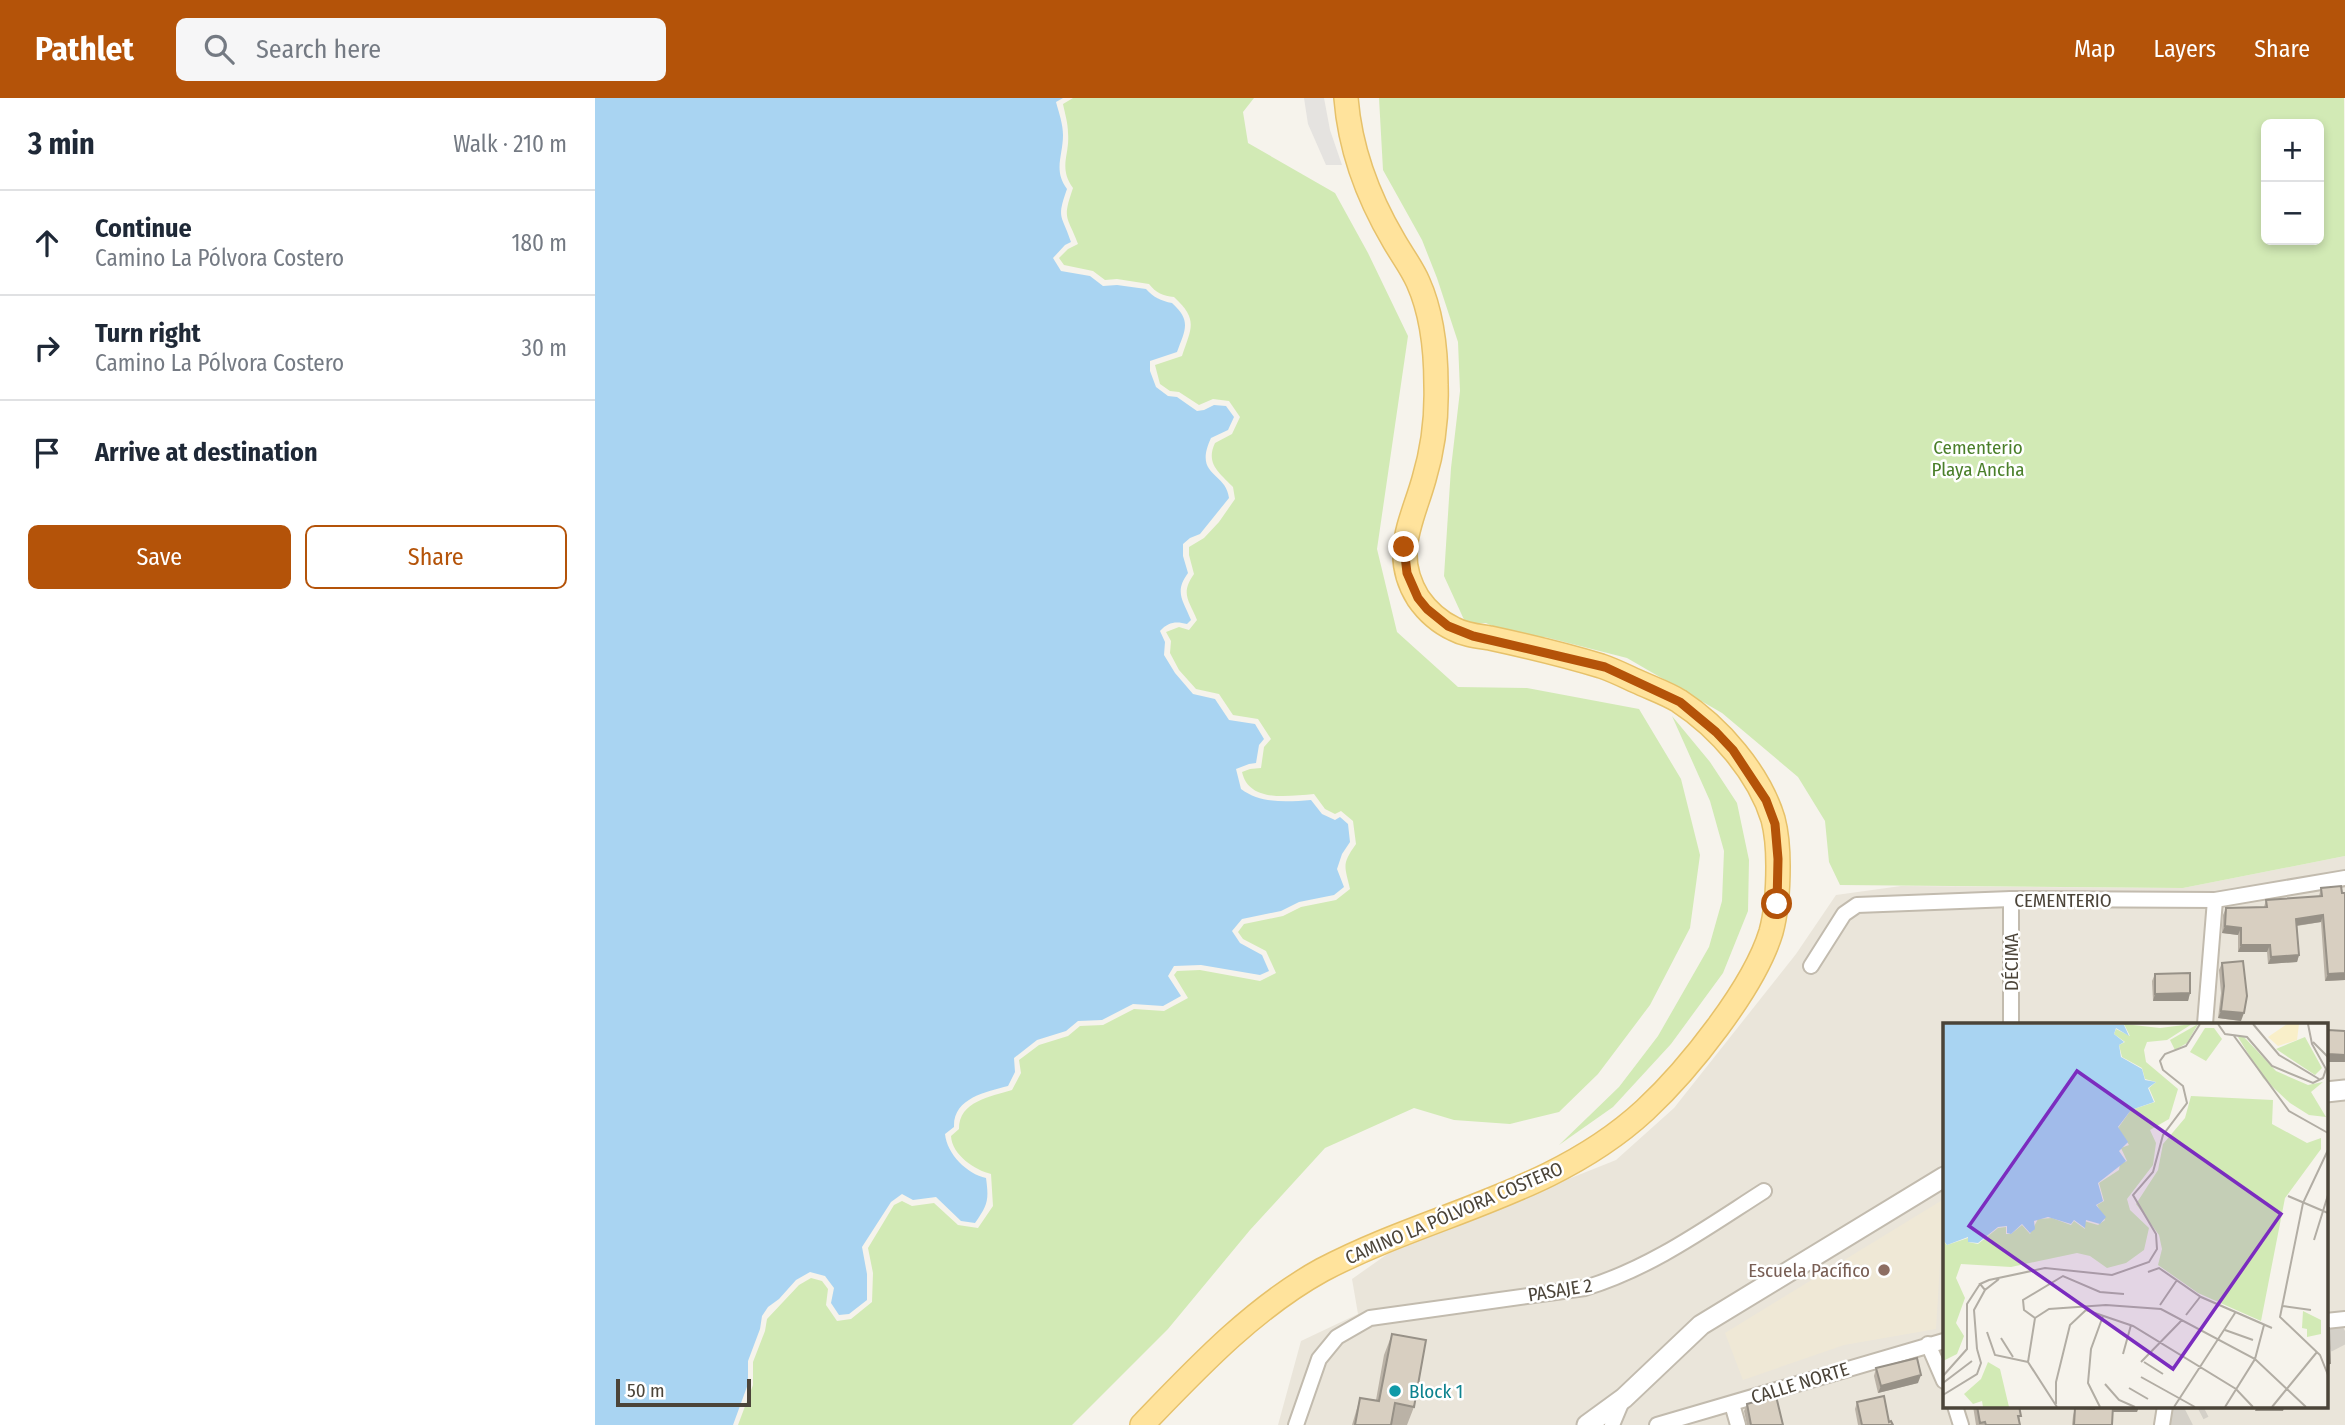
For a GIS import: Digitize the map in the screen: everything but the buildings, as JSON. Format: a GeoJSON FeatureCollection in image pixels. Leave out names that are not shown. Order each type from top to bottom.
{"type":"FeatureCollection","features":[{"type":"Feature","properties":{"kind":"main road","name":"CAMINO LA PÓLVORA COSTERO"},"geometry":{"type":"LineString","coordinates":[[1142,1425],[1238,1332],[1274,1302],[1322,1270],[1422,1225],[1550,1175],[1615,1135],[1671,1083],[1705,1043],[1742,991],[1758,964],[1770,934],[1777,904],[1778,859],[1775,824],[1766,800],[1733,750],[1701,718],[1660,691],[1605,667],[1460,632],[1427,609],[1412,586],[1407,573],[1404,547],[1409,521],[1431,453],[1436,407],[1434,354],[1429,319],[1419,285],[1393,240],[1353,152],[1346,98]]}},
{"type":"Feature","properties":{"kind":"street","name":"CEMENTERIO"},"geometry":{"type":"LineString","coordinates":[[1811,966],[1844,914],[1857,905],[2011,899],[2215,900],[2345,878]]}},
{"type":"Feature","properties":{"kind":"street","name":"DÉCIMA"},"geometry":{"type":"LineString","coordinates":[[2011,899],[2011,1023]]}},
{"type":"Feature","properties":{"kind":"street"},"geometry":{"type":"LineString","coordinates":[[2205,1023],[2215,900]]}},
{"type":"Feature","properties":{"kind":"street"},"geometry":{"type":"LineString","coordinates":[[2327,1092],[2345,1090]]}},
{"type":"Feature","properties":{"kind":"street"},"geometry":{"type":"LineString","coordinates":[[1587,1425],[1624,1398],[1701,1325],[1943,1178]]}},
{"type":"Feature","properties":{"kind":"street","name":"PASAJE 2"},"geometry":{"type":"LineString","coordinates":[[1296,1425],[1319,1359],[1337,1336],[1370,1318],[1585,1288],[1619,1278],[1657,1259],[1764,1191]]}},
{"type":"Feature","properties":{"kind":"street"},"geometry":{"type":"LineString","coordinates":[[2327,1321],[2345,1320]]}},
{"type":"Feature","properties":{"kind":"street","name":"CALLE NORTE"},"geometry":{"type":"LineString","coordinates":[[1657,1425],[1943,1341]]}},
{"type":"Feature","properties":{"kind":"street"},"geometry":{"type":"LineString","coordinates":[[1928,1344],[1943,1379]]}},
{"type":"Feature","properties":{"kind":"street"},"geometry":{"type":"LineString","coordinates":[[1612,1425],[1624,1398]]}},
{"type":"Feature","properties":{"kind":"street"},"geometry":{"type":"LineString","coordinates":[[1732,1404],[1738,1425]]}},
{"type":"Feature","properties":{"kind":"street"},"geometry":{"type":"LineString","coordinates":[[1956,1408],[1961,1425]]}},
{"type":"Feature","properties":{"kind":"shaded area"},"geometry":{"type":"Polygon","coordinates":[[[1304,98],[1324,98],[1330,130],[1342,165],[1326,165],[1308,124],[1304,98]]]}},
{"type":"Feature","properties":{"kind":"shaded area"},"geometry":{"type":"Polygon","coordinates":[[[2345,856],[2345,1425],[1278,1425],[1301,1341],[1358,1314],[1352,1279],[1396,1248],[1616,1160],[1674,1108],[1796,954],[1836,895],[1901,886],[2183,888],[2345,856]]]}},
{"type":"Feature","properties":{"kind":"shaded area","name":"Escuela Pacífico"},"geometry":{"type":"Polygon","coordinates":[[[1943,1200],[1936,1329],[1844,1345],[1743,1380],[1725,1333],[1943,1200]]]}},
{"type":"Feature","properties":{"kind":"green space"},"geometry":{"type":"Polygon","coordinates":[[[1073,98],[1254,98],[1243,112],[1248,143],[1335,193],[1368,253],[1408,336],[1377,549],[1397,632],[1458,687],[1527,688],[1639,709],[1681,779],[1700,855],[1690,928],[1650,1005],[1598,1074],[1559,1112],[1510,1124],[1454,1120],[1414,1108],[1325,1148],[1250,1230],[1168,1329],[1072,1425],[738,1425],[753,1385],[753,1362],[767,1319],[799,1285],[811,1278],[822,1281],[828,1289],[826,1305],[837,1321],[851,1319],[872,1302],[873,1273],[868,1248],[894,1205],[902,1201],[912,1206],[934,1203],[958,1225],[978,1228],[993,1206],[991,1174],[965,1161],[955,1149],[951,1136],[959,1129],[960,1120],[970,1106],[1012,1090],[1021,1073],[1019,1060],[1039,1045],[1068,1036],[1080,1026],[1103,1025],[1134,1009],[1164,1011],[1188,998],[1174,975],[1177,971],[1200,970],[1260,981],[1276,973],[1266,951],[1243,939],[1238,932],[1244,924],[1283,916],[1301,907],[1336,900],[1350,889],[1345,866],[1356,844],[1353,821],[1341,811],[1335,814],[1325,809],[1314,794],[1271,795],[1253,789],[1242,772],[1261,768],[1264,747],[1271,739],[1258,719],[1233,715],[1219,694],[1196,689],[1179,670],[1170,653],[1171,641],[1166,632],[1179,627],[1189,630],[1197,620],[1187,592],[1194,574],[1189,547],[1204,538],[1235,499],[1233,487],[1215,468],[1212,450],[1215,443],[1232,434],[1240,417],[1229,401],[1213,399],[1199,405],[1160,384],[1155,365],[1182,356],[1191,325],[1187,312],[1174,297],[1160,294],[1149,284],[1105,280],[1093,271],[1064,265],[1059,258],[1078,244],[1067,217],[1073,188],[1065,167],[1068,129],[1063,104],[1073,98]]]}},
{"type":"Feature","properties":{"kind":"green space","name":"Cementerio Playa Ancha"},"geometry":{"type":"Polygon","coordinates":[[[1379,98],[2344,98],[2345,856],[2183,888],[1840,885],[1829,862],[1825,821],[1798,777],[1722,713],[1627,658],[1545,637],[1515,637],[1486,623],[1466,624],[1444,576],[1451,468],[1460,391],[1458,342],[1422,240],[1383,170],[1379,98]]]}},
{"type":"Feature","properties":{"kind":"green space"},"geometry":{"type":"Polygon","coordinates":[[[1672,716],[1710,762],[1737,803],[1749,860],[1748,911],[1723,973],[1671,1044],[1613,1107],[1559,1145],[1619,1087],[1658,1036],[1709,947],[1722,901],[1724,851],[1710,801],[1672,716]]]}},
{"type":"Feature","properties":{"kind":"water"},"geometry":{"type":"Polygon","coordinates":[[[595,98],[1063,98],[1056,102],[1063,131],[1060,176],[1067,189],[1061,212],[1071,242],[1053,258],[1061,271],[1090,276],[1103,286],[1146,289],[1157,298],[1172,303],[1182,315],[1184,332],[1177,352],[1150,361],[1150,371],[1156,387],[1197,411],[1214,405],[1226,406],[1234,417],[1228,430],[1211,438],[1206,451],[1208,467],[1227,489],[1229,498],[1200,534],[1183,544],[1188,573],[1181,591],[1191,620],[1187,624],[1169,624],[1160,631],[1165,642],[1164,655],[1193,694],[1215,699],[1229,720],[1255,724],[1264,739],[1259,745],[1256,763],[1236,769],[1241,789],[1266,800],[1311,800],[1322,814],[1335,820],[1340,817],[1348,824],[1350,842],[1337,869],[1344,887],[1334,895],[1299,902],[1281,911],[1242,919],[1232,931],[1240,943],[1262,955],[1269,971],[1260,975],[1201,965],[1174,966],[1168,976],[1181,996],[1163,1006],[1133,1004],[1102,1020],[1078,1021],[1066,1031],[1037,1040],[1014,1058],[1015,1072],[1008,1086],[981,1094],[965,1103],[955,1117],[954,1127],[945,1134],[950,1149],[959,1162],[965,1168],[986,1178],[987,1202],[975,1223],[961,1221],[936,1197],[913,1200],[902,1194],[891,1202],[862,1247],[867,1274],[867,1300],[849,1314],[839,1315],[831,1303],[834,1288],[825,1276],[810,1272],[796,1280],[762,1316],[748,1361],[748,1384],[733,1425],[595,1425],[595,98]]]}},
{"type":"Feature","properties":{"kind":"tunnel"},"geometry":{"type":"LineString","coordinates":[[2327,1340],[2345,1331]]}},
{"type":"Feature","properties":{"kind":"tunnel"},"geometry":{"type":"LineString","coordinates":[[2166,1425],[2199,1408]]}},
{"type":"Feature","properties":{"kind":"place","name":"Escuela Pacífico"},"geometry":{"type":"Point","coordinates":[1884,1270]}},
{"type":"Feature","properties":{"kind":"place","name":"Block 1"},"geometry":{"type":"Point","coordinates":[1395,1391]}},
{"type":"Feature","properties":{"kind":"route"},"geometry":{"type":"LineString","coordinates":[[1404,547],[1407,573],[1418,598],[1448,626],[1473,636],[1605,667],[1680,702],[1716,732],[1750,774],[1766,800],[1775,824],[1778,859],[1777,904]]}}]}
